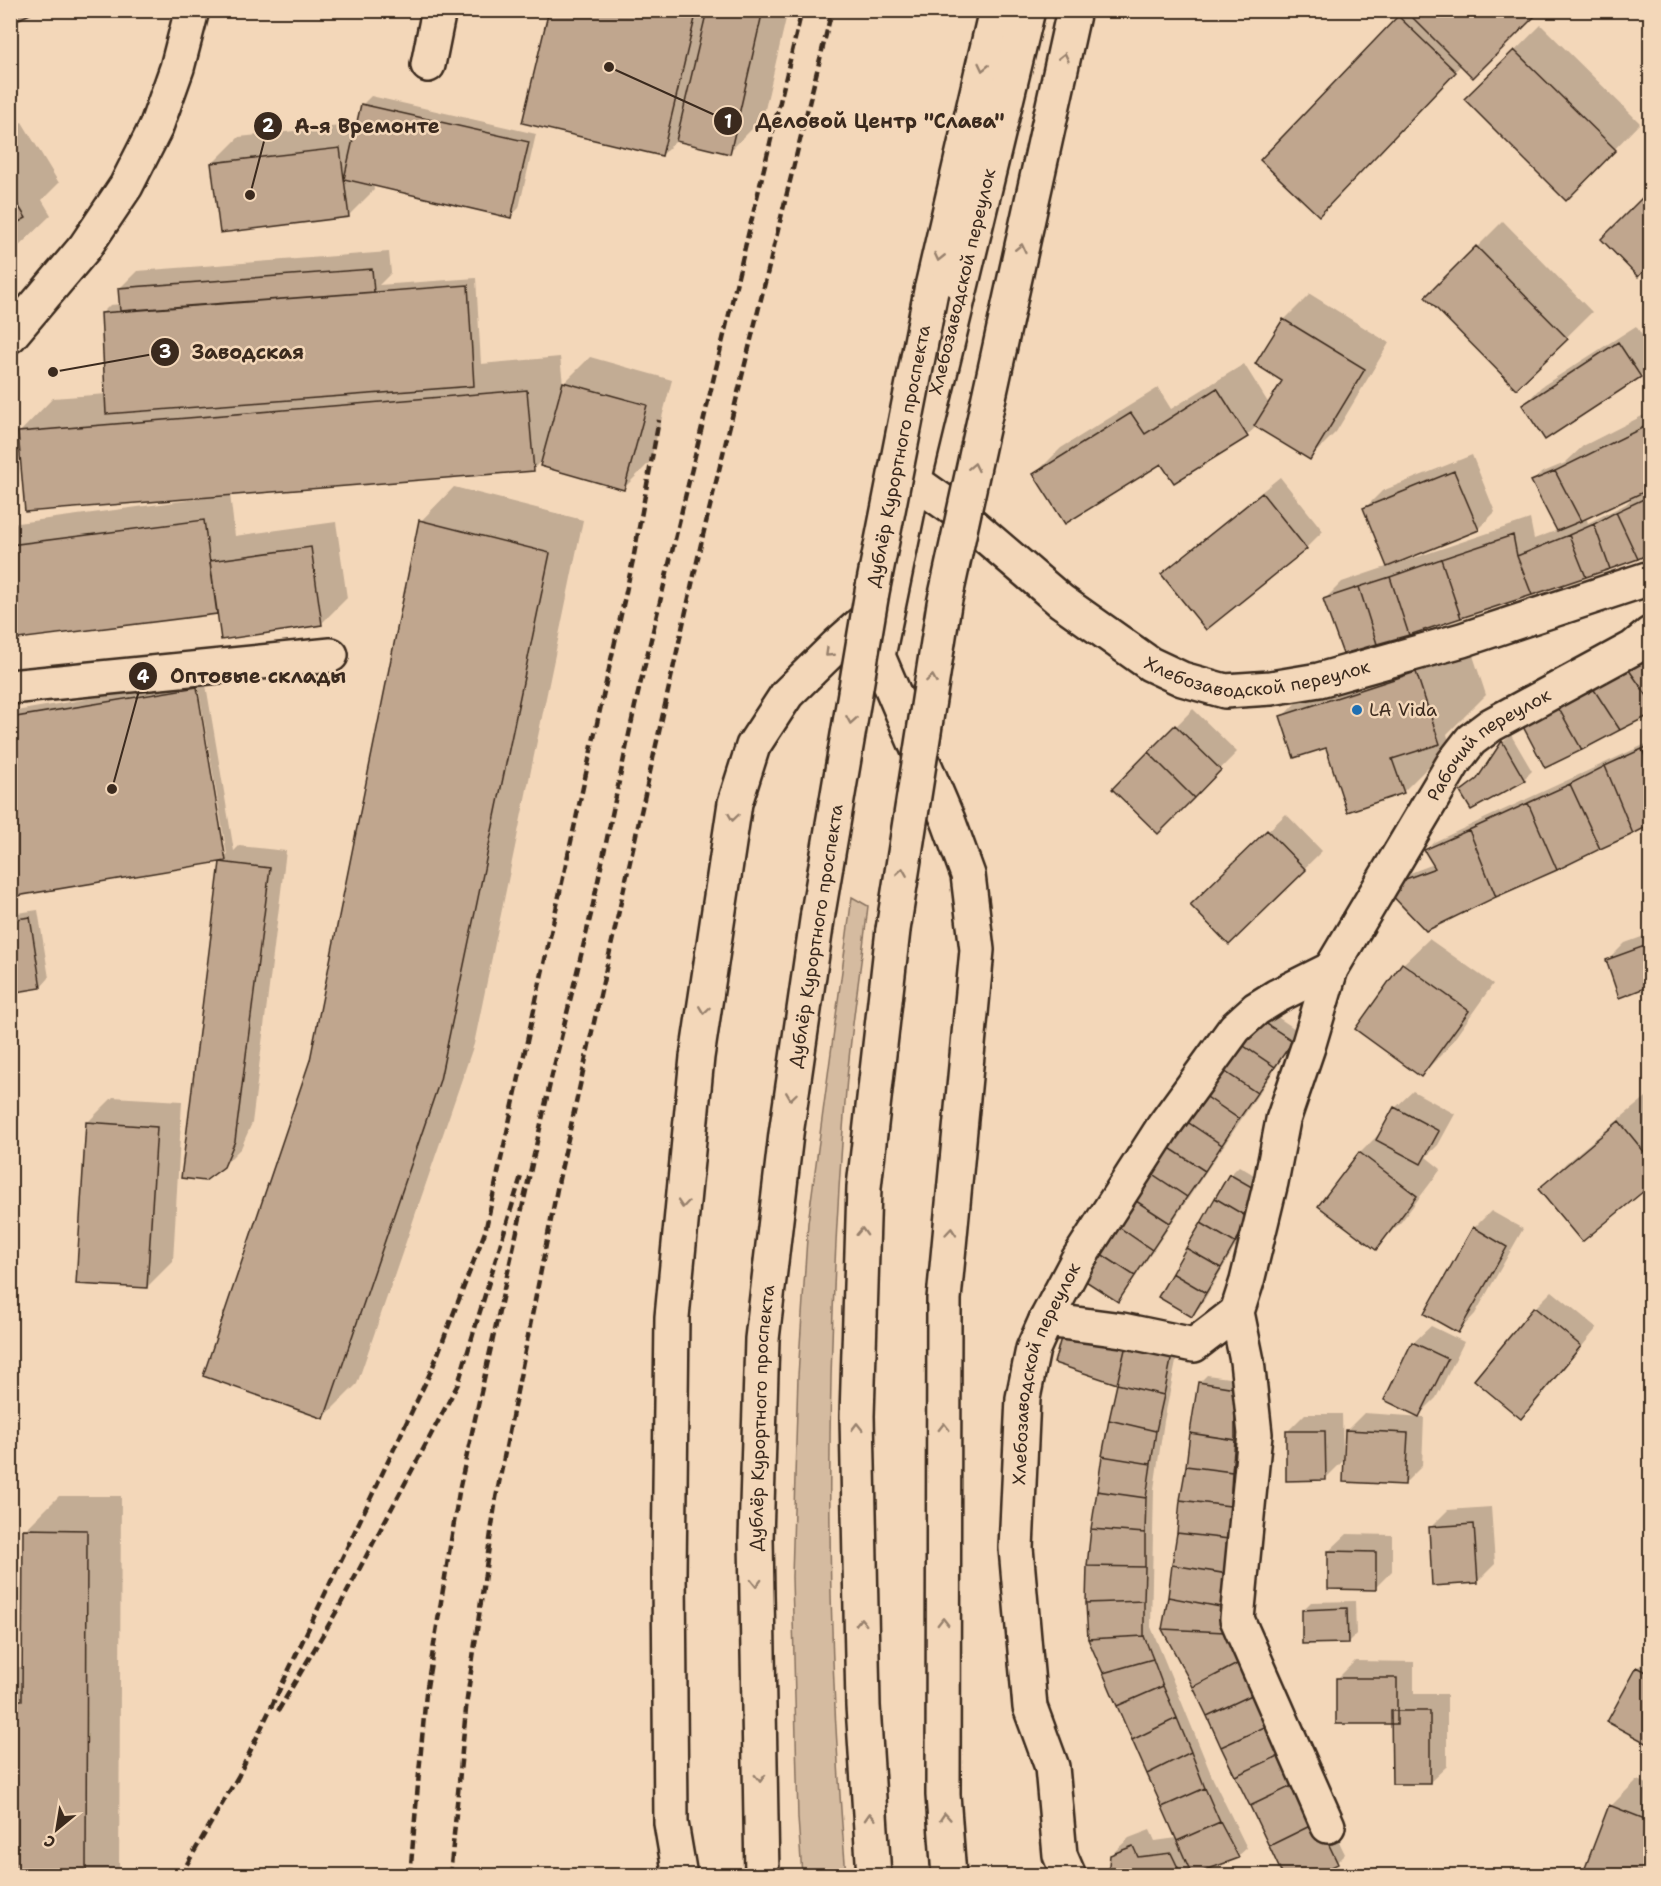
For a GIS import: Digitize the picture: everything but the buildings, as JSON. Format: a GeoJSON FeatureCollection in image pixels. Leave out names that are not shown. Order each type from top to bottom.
{"type":"FeatureCollection","features":[{"type":"Feature","properties":{"kind":"main road"},"geometry":{"type":"LineString","coordinates":[[10,336],[86,247],[126,186],[156,127],[177,68],[192,10]]}},
{"type":"Feature","properties":{"kind":"main road"},"geometry":{"type":"LineString","coordinates":[[428,65],[439,10]]}},
{"type":"Feature","properties":{"kind":"main road","name":"Дублёр Курортного проспекта"},"geometry":{"type":"LineString","coordinates":[[762,1875],[756,1539],[762,1339],[786,1134],[818,913],[872,592],[929,302],[996,10]]}},
{"type":"Feature","properties":{"kind":"main road","name":"Хлебозаводской переулок"},"geometry":{"type":"LineString","coordinates":[[949,1875],[943,1795],[944,1299],[977,950],[968,874],[948,820],[878,656],[914,481],[1028,10]]}},
{"type":"Feature","properties":{"kind":"main road"},"geometry":{"type":"LineString","coordinates":[[874,1875],[863,1706],[857,1416],[864,1187],[893,930],[944,604],[1074,10]]}},
{"type":"Feature","properties":{"kind":"main road","name":"Хлебозаводской переулок"},"geometry":{"type":"LineString","coordinates":[[914,481],[955,510],[1061,601],[1150,664],[1182,679],[1225,691],[1271,688],[1319,680],[1462,640],[1650,578]]}},
{"type":"Feature","properties":{"kind":"main road"},"geometry":{"type":"LineString","coordinates":[[680,1875],[672,1823],[669,1574],[672,1317],[697,1057],[735,803],[753,746],[787,694],[888,600]]}},
{"type":"Feature","properties":{"kind":"main road","name":"Рабочий переулок"},"geometry":{"type":"LineString","coordinates":[[1331,969],[1370,899],[1454,762],[1471,740],[1518,709],[1633,648],[1650,634]]}},
{"type":"Feature","properties":{"kind":"main road"},"geometry":{"type":"LineString","coordinates":[[10,687],[331,655]]}},
{"type":"Feature","properties":{"kind":"main road"},"geometry":{"type":"LineString","coordinates":[[1328,1826],[1237,1619],[1255,1434],[1247,1361],[1237,1312],[1247,1281],[1271,1182],[1283,1120],[1331,969]]}},
{"type":"Feature","properties":{"kind":"main road","name":"Хлебозаводской переулок"},"geometry":{"type":"LineString","coordinates":[[1069,1875],[1060,1855],[1052,1767],[1030,1707],[1016,1548],[1023,1398],[1033,1349],[1077,1261],[1163,1127],[1235,1028],[1270,1001],[1331,969]]}},
{"type":"Feature","properties":{"kind":"main road"},"geometry":{"type":"LineString","coordinates":[[1046,1320],[1122,1330],[1194,1345],[1237,1312]]}},
{"type":"Feature","properties":{"kind":"shaded area"},"geometry":{"type":"Polygon","coordinates":[[[852,897],[868,906],[848,1067],[839,1188],[831,1384],[830,1483],[834,1680],[846,1875],[802,1875],[798,1818],[792,1577],[798,1376],[808,1223],[852,897]]]}},
{"type":"Feature","properties":{"kind":"railway"},"geometry":{"type":"LineString","coordinates":[[410,1876],[426,1693],[460,1486],[551,1079],[591,914],[635,706],[802,10]]}},
{"type":"Feature","properties":{"kind":"railway"},"geometry":{"type":"LineString","coordinates":[[450,1876],[467,1699],[496,1498],[559,1179],[703,535],[832,10]]}},
{"type":"Feature","properties":{"kind":"railway"},"geometry":{"type":"LineString","coordinates":[[236,1781],[432,1369],[485,1232],[633,560],[659,420]]}},
{"type":"Feature","properties":{"kind":"railway"},"geometry":{"type":"LineString","coordinates":[[278,1711],[338,1609],[458,1384],[522,1173]]}},
{"type":"Feature","properties":{"kind":"railway"},"geometry":{"type":"LineString","coordinates":[[180,1876],[239,1775]]}},
{"type":"Feature","properties":{"kind":"place","name":"Деловой Центр \"Слава\""},"geometry":{"type":"Point","coordinates":[609,67]}},
{"type":"Feature","properties":{"kind":"place","name":"А-я Времонте"},"geometry":{"type":"Point","coordinates":[250,195]}},
{"type":"Feature","properties":{"kind":"place","name":"Заводская"},"geometry":{"type":"Point","coordinates":[53,372]}},
{"type":"Feature","properties":{"kind":"place","name":"LA Vida"},"geometry":{"type":"Point","coordinates":[1357,710]}},
{"type":"Feature","properties":{"kind":"place","name":"Оптовые склады"},"geometry":{"type":"Point","coordinates":[112,789]}}]}
